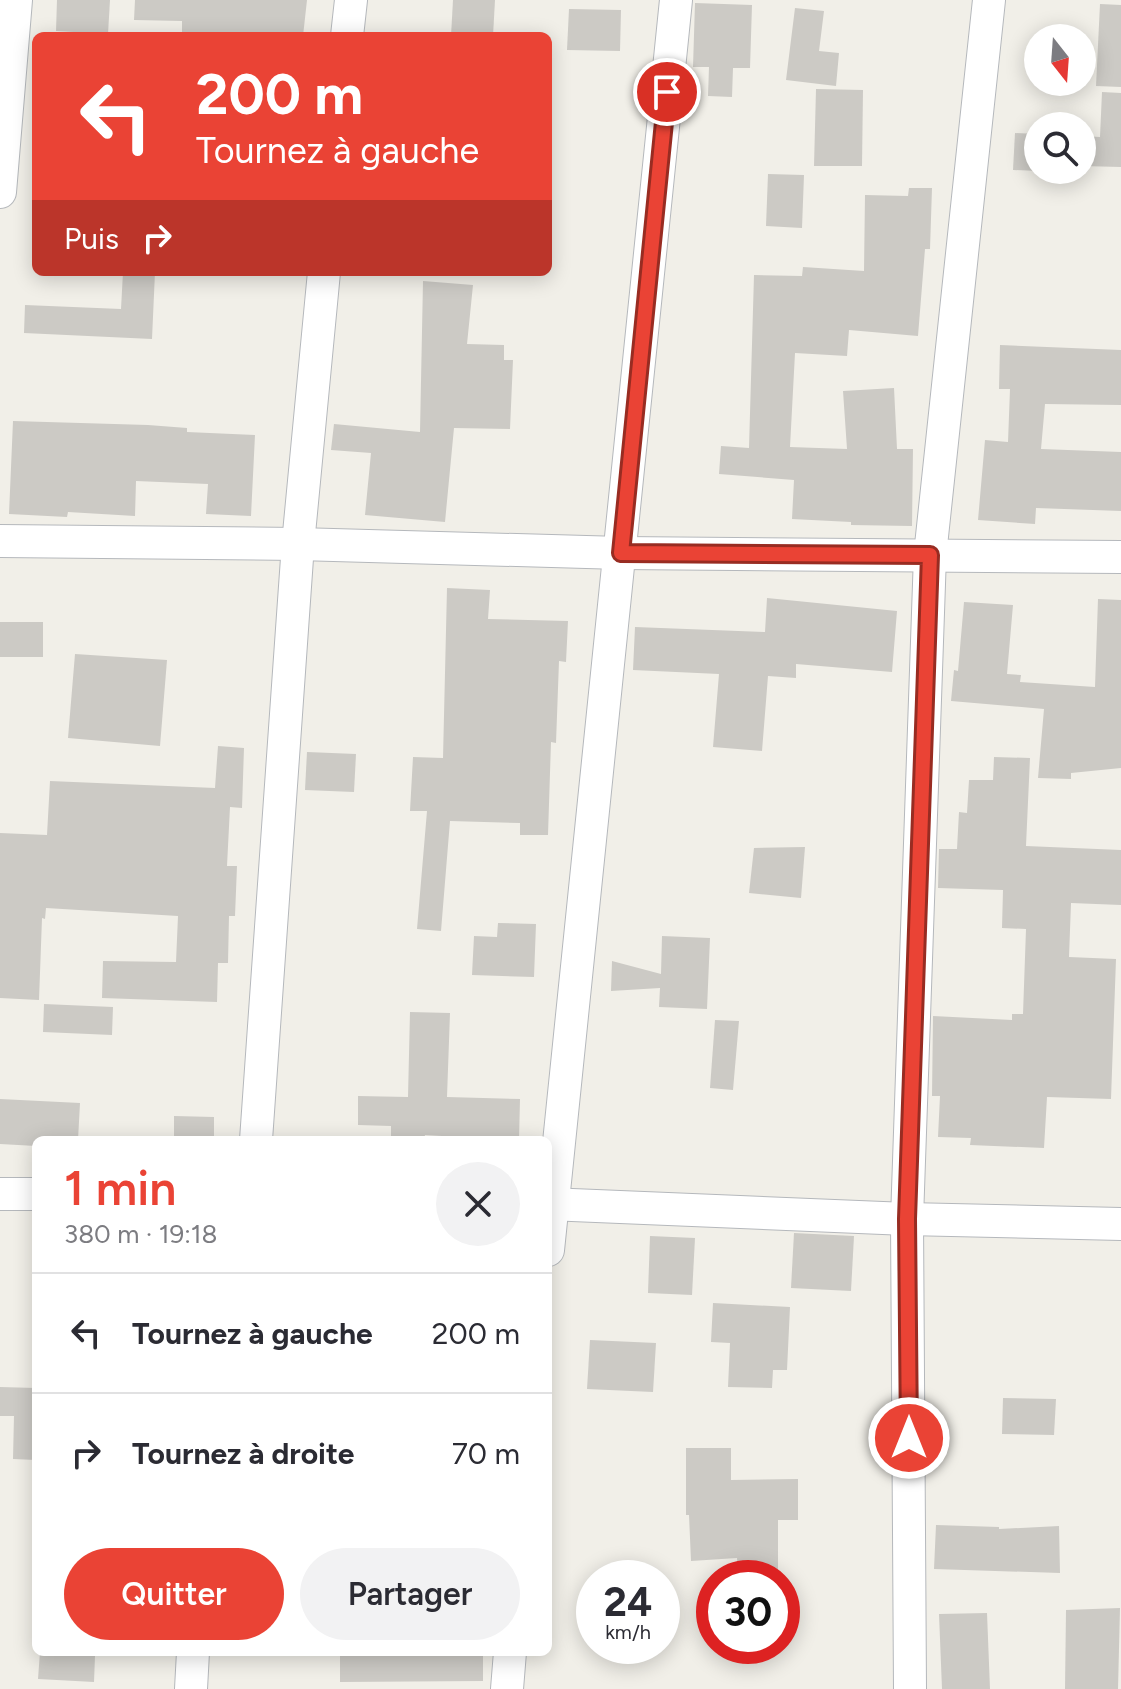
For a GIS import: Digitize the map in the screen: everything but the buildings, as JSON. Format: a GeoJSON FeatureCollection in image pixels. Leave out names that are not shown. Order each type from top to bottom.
{"type":"FeatureCollection","features":[{"type":"Feature","properties":{"kind":"street"},"geometry":{"type":"LineString","coordinates":[[0,192],[16,0]]}},
{"type":"Feature","properties":{"kind":"street"},"geometry":{"type":"LineString","coordinates":[[347,32],[351,0]]}},
{"type":"Feature","properties":{"kind":"street"},"geometry":{"type":"LineString","coordinates":[[552,1186],[621,553],[676,0]]}},
{"type":"Feature","properties":{"kind":"street"},"geometry":{"type":"LineString","coordinates":[[910,1689],[907,1219],[930,555],[989,0]]}},
{"type":"Feature","properties":{"kind":"street"},"geometry":{"type":"LineString","coordinates":[[256,1136],[298,544],[324,276]]}},
{"type":"Feature","properties":{"kind":"street"},"geometry":{"type":"LineString","coordinates":[[0,541],[298,544],[621,553],[1121,557]]}},
{"type":"Feature","properties":{"kind":"street"},"geometry":{"type":"LineString","coordinates":[[0,1194],[32,1194]]}},
{"type":"Feature","properties":{"kind":"street"},"geometry":{"type":"LineString","coordinates":[[552,1204],[907,1219],[1121,1224]]}},
{"type":"Feature","properties":{"kind":"street"},"geometry":{"type":"LineString","coordinates":[[191,1689],[193,1656]]}},
{"type":"Feature","properties":{"kind":"street"},"geometry":{"type":"LineString","coordinates":[[507,1689],[510,1656]]}},
{"type":"Feature","properties":{"kind":"route"},"geometry":{"type":"LineString","coordinates":[[667,92],[621,553],[930,555],[907,1219],[909,1438]]}}]}
